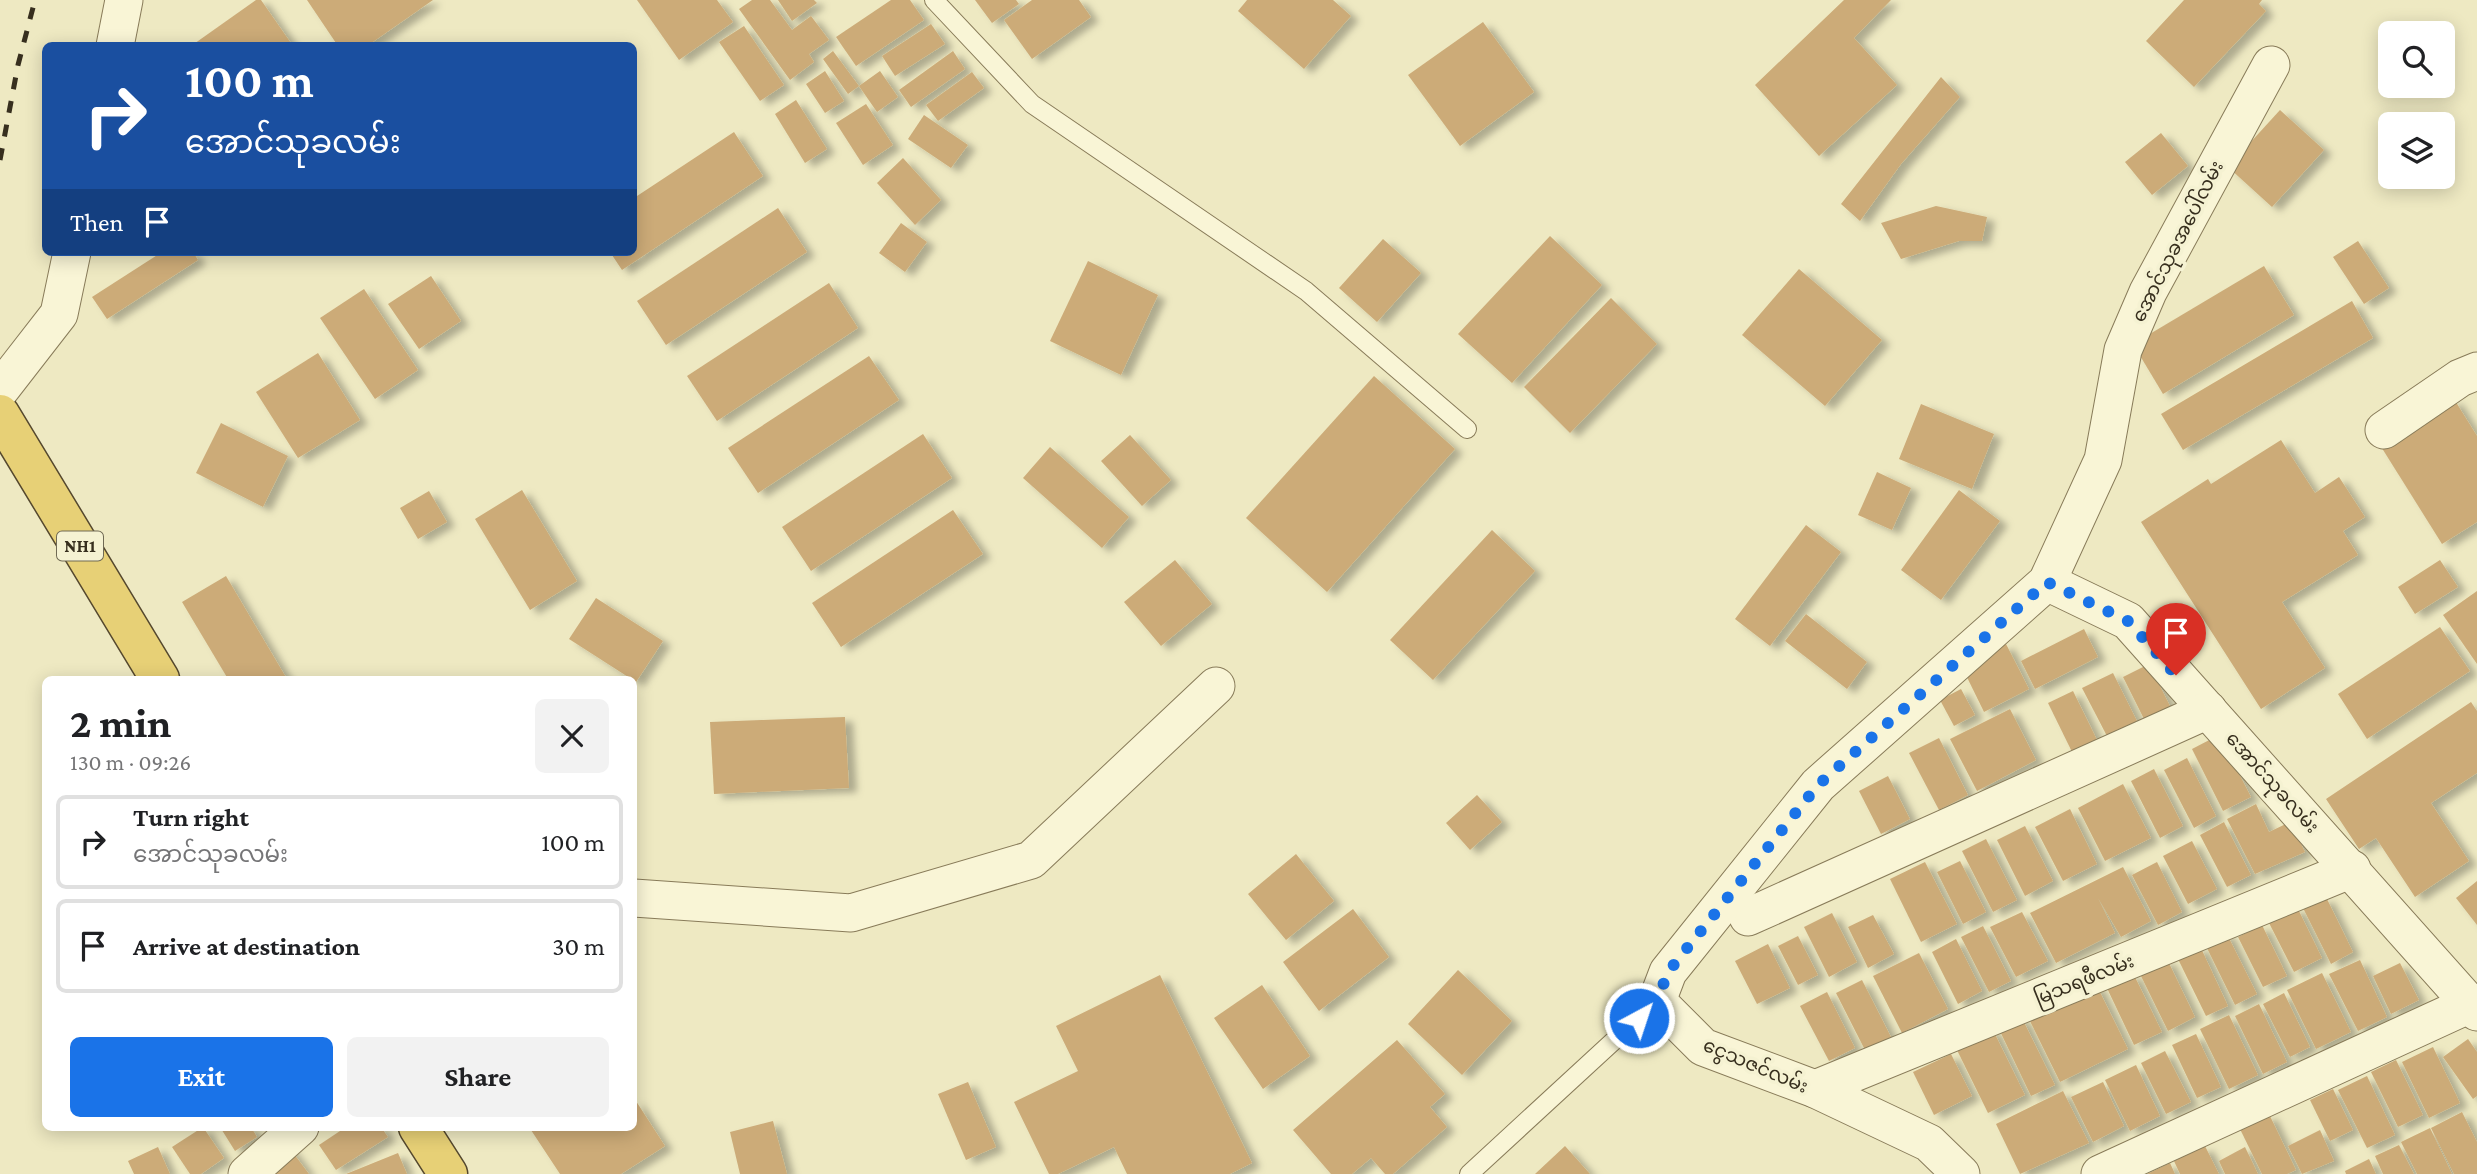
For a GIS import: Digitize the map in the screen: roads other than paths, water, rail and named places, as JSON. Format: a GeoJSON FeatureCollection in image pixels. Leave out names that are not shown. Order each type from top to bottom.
{"type":"FeatureCollection","features":[{"type":"Feature","properties":{"kind":"highway","name":"NH1"},"geometry":{"type":"LineString","coordinates":[[0,414],[158,676]]}},
{"type":"Feature","properties":{"kind":"highway"},"geometry":{"type":"LineString","coordinates":[[421,1131],[448,1174]]}},
{"type":"Feature","properties":{"kind":"street"},"geometry":{"type":"LineString","coordinates":[[116,42],[124,0]]}},
{"type":"Feature","properties":{"kind":"street","name":"အောင်သုခအပေါ်လမ်း"},"geometry":{"type":"LineString","coordinates":[[2047,582],[2103,460],[2123,350],[2148,292],[2271,65]]}},
{"type":"Feature","properties":{"kind":"street"},"geometry":{"type":"LineString","coordinates":[[0,390],[59,314],[71,256]]}},
{"type":"Feature","properties":{"kind":"street"},"geometry":{"type":"LineString","coordinates":[[2384,430],[2460,378],[2477,372]]}},
{"type":"Feature","properties":{"kind":"street"},"geometry":{"type":"LineString","coordinates":[[1657,1001],[1668,972],[1818,785],[2047,582]]}},
{"type":"Feature","properties":{"kind":"street","name":"အောင်သုခလမ်း"},"geometry":{"type":"LineString","coordinates":[[2047,582],[2128,621],[2353,869],[2473,1008]]}},
{"type":"Feature","properties":{"kind":"street"},"geometry":{"type":"LineString","coordinates":[[637,898],[851,912],[1031,860],[1216,686]]}},
{"type":"Feature","properties":{"kind":"street"},"geometry":{"type":"LineString","coordinates":[[1748,917],[2208,710]]}},
{"type":"Feature","properties":{"kind":"street","name":"မြသရဖီလမ်း"},"geometry":{"type":"LineString","coordinates":[[1815,1089],[2353,869]]}},
{"type":"Feature","properties":{"kind":"street","name":"ငွေသဇင်လမ်း"},"geometry":{"type":"LineString","coordinates":[[1657,1001],[1703,1047],[1815,1089],[1928,1143],[1961,1174]]}},
{"type":"Feature","properties":{"kind":"street"},"geometry":{"type":"LineString","coordinates":[[2100,1174],[2473,1008]]}},
{"type":"Feature","properties":{"kind":"street"},"geometry":{"type":"LineString","coordinates":[[247,1174],[295,1131]]}},
{"type":"Feature","properties":{"kind":"lane"},"geometry":{"type":"LineString","coordinates":[[934,0],[1032,104],[1306,291],[1467,429]]}},
{"type":"Feature","properties":{"kind":"lane"},"geometry":{"type":"LineString","coordinates":[[1469,1174],[1657,1001]]}},
{"type":"Feature","properties":{"kind":"railway"},"geometry":{"type":"LineString","coordinates":[[0,160],[18,65],[35,0]]}}]}
